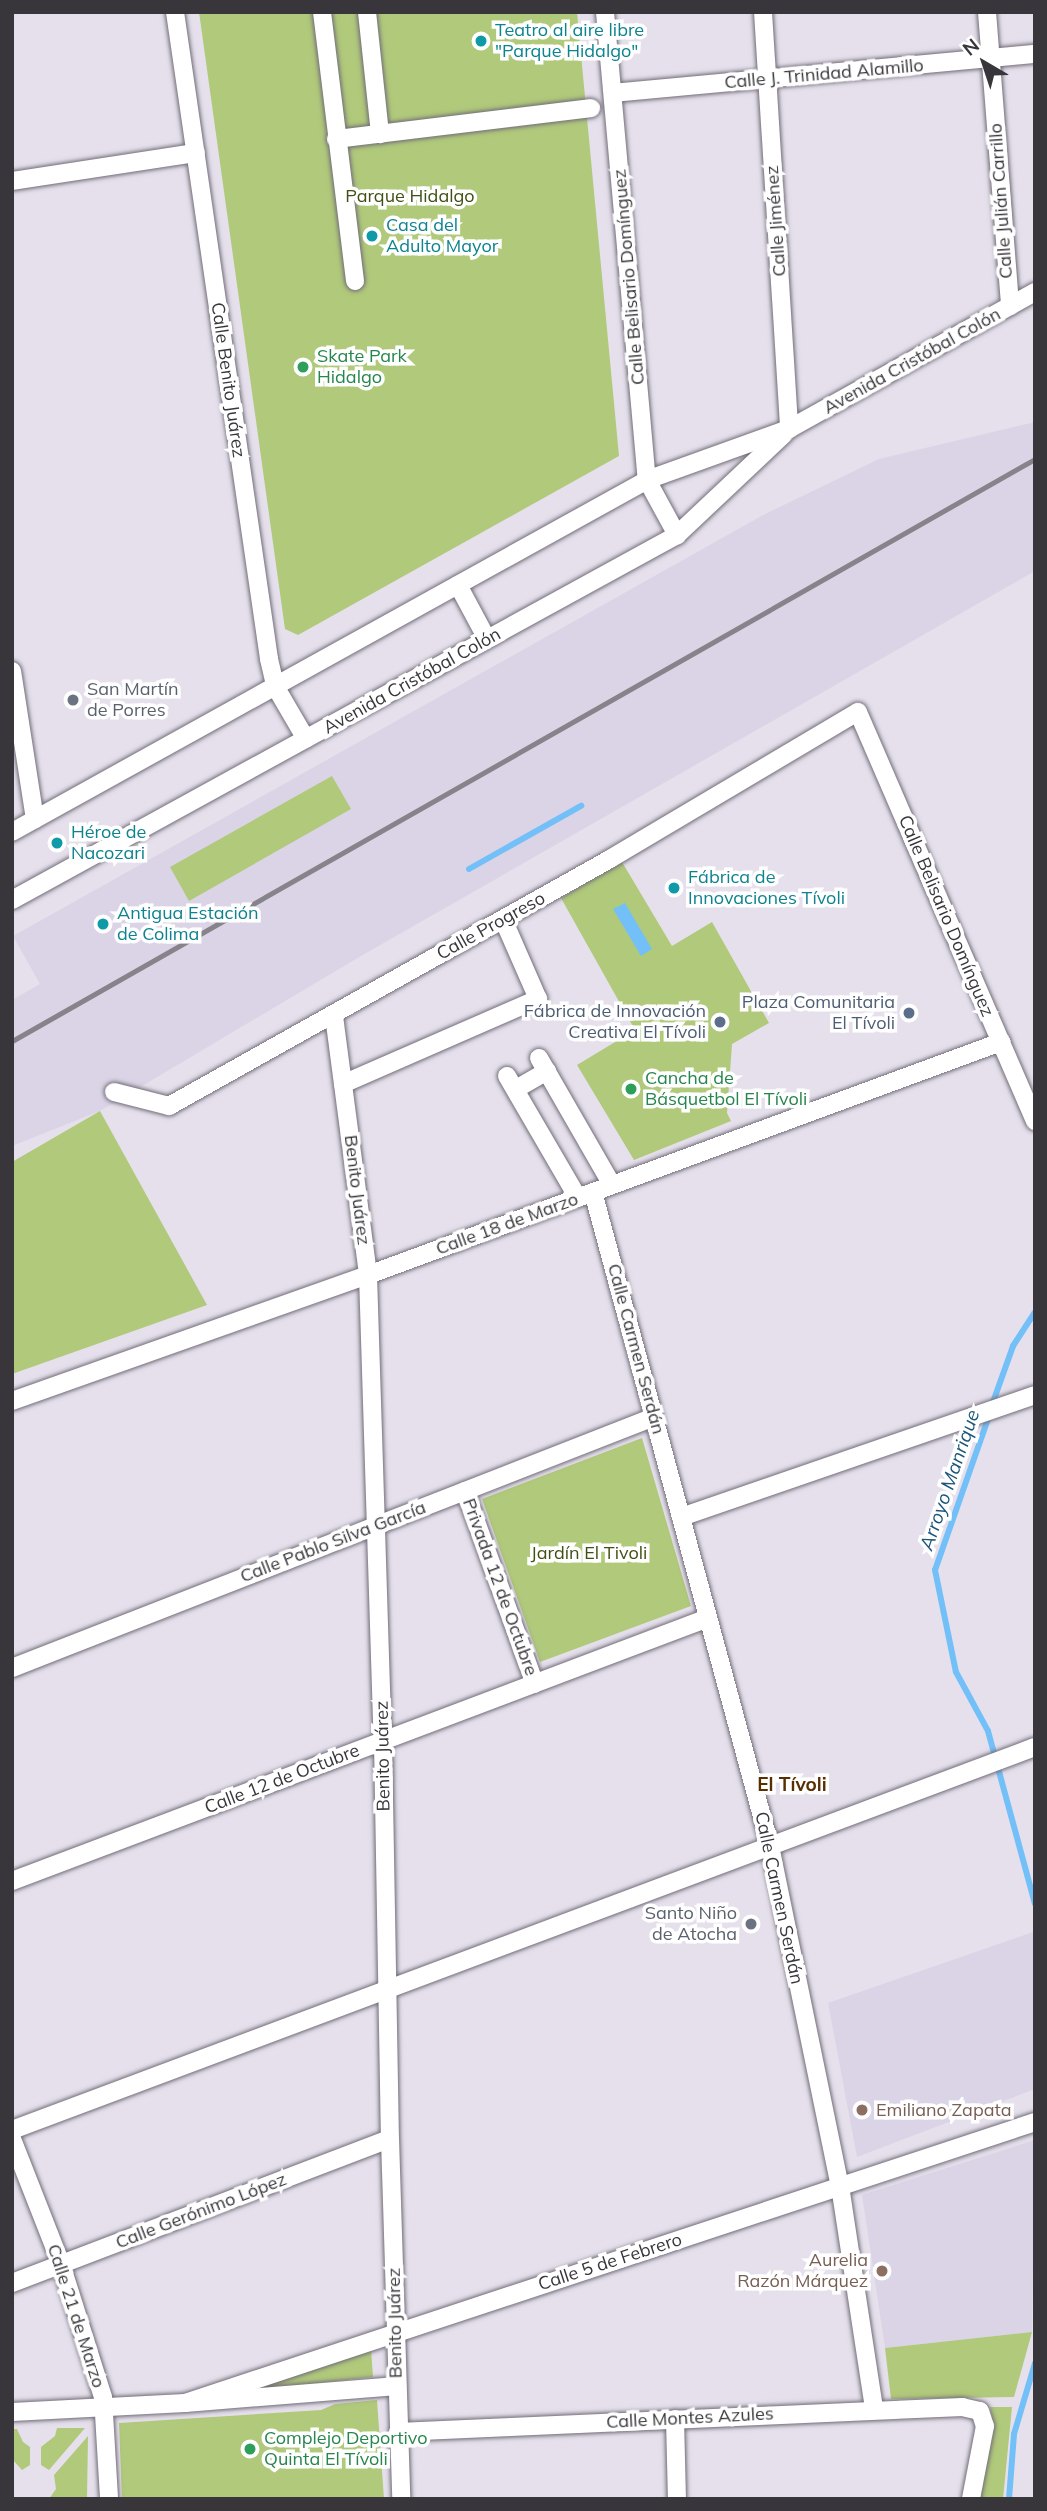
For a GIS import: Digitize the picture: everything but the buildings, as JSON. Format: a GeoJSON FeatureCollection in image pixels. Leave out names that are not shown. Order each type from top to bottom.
{"type":"FeatureCollection","features":[{"type":"Feature","properties":{"kind":"street","name":"Calle Benito Juárez"},"geometry":{"type":"LineString","coordinates":[[175,12],[275,686],[306,739]]}},
{"type":"Feature","properties":{"kind":"street"},"geometry":{"type":"LineString","coordinates":[[322,12],[355,281]]}},
{"type":"Feature","properties":{"kind":"street"},"geometry":{"type":"LineString","coordinates":[[368,12],[380,134]]}},
{"type":"Feature","properties":{"kind":"street","name":"Calle Belisario Domínguez"},"geometry":{"type":"LineString","coordinates":[[605,12],[647,480],[677,535]]}},
{"type":"Feature","properties":{"kind":"street","name":"Calle Jiménez"},"geometry":{"type":"LineString","coordinates":[[763,12],[789,429]]}},
{"type":"Feature","properties":{"kind":"street","name":"Calle Julián Carrillo"},"geometry":{"type":"LineString","coordinates":[[987,12],[1010,306]]}},
{"type":"Feature","properties":{"kind":"street","name":"Calle J. Trinidad Alamillo"},"geometry":{"type":"LineString","coordinates":[[612,93],[1035,54]]}},
{"type":"Feature","properties":{"kind":"street"},"geometry":{"type":"LineString","coordinates":[[336,139],[591,107]]}},
{"type":"Feature","properties":{"kind":"street"},"geometry":{"type":"LineString","coordinates":[[12,181],[195,153]]}},
{"type":"Feature","properties":{"kind":"street","name":"Avenida Cristóbal Colón"},"geometry":{"type":"LineString","coordinates":[[12,832],[647,480],[789,429],[1035,292]]}},
{"type":"Feature","properties":{"kind":"street","name":"Avenida Cristóbal Colón"},"geometry":{"type":"LineString","coordinates":[[12,900],[677,535],[789,429]]}},
{"type":"Feature","properties":{"kind":"street"},"geometry":{"type":"LineString","coordinates":[[458,585],[487,639]]}},
{"type":"Feature","properties":{"kind":"street"},"geometry":{"type":"LineString","coordinates":[[12,671],[35,819]]}},
{"type":"Feature","properties":{"kind":"street","name":"Calle Belisario Domínguez"},"geometry":{"type":"LineString","coordinates":[[858,712],[1035,1121]]}},
{"type":"Feature","properties":{"kind":"street","name":"Calle Progreso"},"geometry":{"type":"LineString","coordinates":[[114,1092],[169,1106],[334,1016],[858,712]]}},
{"type":"Feature","properties":{"kind":"street"},"geometry":{"type":"LineString","coordinates":[[343,1084],[538,999],[503,919]]}},
{"type":"Feature","properties":{"kind":"street","name":"Benito Juárez"},"geometry":{"type":"LineString","coordinates":[[334,1016],[368,1275],[383,1741],[390,2139],[401,2499]]}},
{"type":"Feature","properties":{"kind":"street","name":"Calle 18 de Marzo"},"geometry":{"type":"LineString","coordinates":[[12,1401],[368,1275],[1001,1042]]}},
{"type":"Feature","properties":{"kind":"street","name":"Calle Carmen Serdán"},"geometry":{"type":"LineString","coordinates":[[612,1185],[543,1065],[512,1083],[586,1195],[654,1417],[770,1846],[840,2186],[874,2409]]}},
{"type":"Feature","properties":{"kind":"street"},"geometry":{"type":"LineString","coordinates":[[681,1517],[1035,1395]]}},
{"type":"Feature","properties":{"kind":"street","name":"Calle Pablo Silva García"},"geometry":{"type":"LineString","coordinates":[[12,1668],[654,1417]]}},
{"type":"Feature","properties":{"kind":"street","name":"Privada 12 de Octubre"},"geometry":{"type":"LineString","coordinates":[[465,1491],[535,1684]]}},
{"type":"Feature","properties":{"kind":"street","name":"Calle 12 de Octubre"},"geometry":{"type":"LineString","coordinates":[[12,1881],[708,1618]]}},
{"type":"Feature","properties":{"kind":"street"},"geometry":{"type":"LineString","coordinates":[[12,2130],[1035,1746]]}},
{"type":"Feature","properties":{"kind":"street","name":"Calle 5 de Febrero"},"geometry":{"type":"LineString","coordinates":[[185,2403],[1035,2122]]}},
{"type":"Feature","properties":{"kind":"street","name":"Calle 21 de Marzo"},"geometry":{"type":"LineString","coordinates":[[12,2139],[61,2264],[106,2407],[109,2499]]}},
{"type":"Feature","properties":{"kind":"street","name":"Calle Gerónimo López"},"geometry":{"type":"LineString","coordinates":[[12,2283],[390,2139]]}},
{"type":"Feature","properties":{"kind":"street","name":"Calle 5 de Febrero"},"geometry":{"type":"LineString","coordinates":[[12,2412],[185,2403],[397,2386]]}},
{"type":"Feature","properties":{"kind":"street","name":"Calle Montes Azules"},"geometry":{"type":"LineString","coordinates":[[398,2432],[962,2407],[980,2411],[985,2426],[971,2499]]}},
{"type":"Feature","properties":{"kind":"street"},"geometry":{"type":"LineString","coordinates":[[675,2419],[677,2499]]}},
{"type":"Feature","properties":{"kind":"shaded area"},"geometry":{"type":"Polygon","coordinates":[[[1035,422],[1035,571],[361,956],[100,1111],[12,1146],[12,1000],[40,984],[13,936],[765,514],[879,459],[1035,422]]]}},
{"type":"Feature","properties":{"kind":"shaded area"},"geometry":{"type":"Polygon","coordinates":[[[1033,1932],[1035,2089],[857,2157],[828,2003],[1033,1932]]]}},
{"type":"Feature","properties":{"kind":"shaded area"},"geometry":{"type":"Polygon","coordinates":[[[1035,2140],[1032,2332],[885,2348],[862,2195],[1035,2140]]]}},
{"type":"Feature","properties":{"kind":"green space","name":"Parque Hidalgo"},"geometry":{"type":"Polygon","coordinates":[[[199,12],[577,12],[619,456],[298,635],[285,629],[199,12]]]}},
{"type":"Feature","properties":{"kind":"green space"},"geometry":{"type":"Polygon","coordinates":[[[332,776],[351,809],[189,901],[170,867],[332,776]]]}},
{"type":"Feature","properties":{"kind":"green space"},"geometry":{"type":"Polygon","coordinates":[[[622,862],[672,946],[712,922],[769,1023],[732,1044],[727,1113],[731,1121],[634,1160],[577,1065],[635,1030],[561,898],[622,862]]]}},
{"type":"Feature","properties":{"kind":"green space"},"geometry":{"type":"Polygon","coordinates":[[[100,1111],[207,1305],[12,1374],[12,1162],[100,1111]]]}},
{"type":"Feature","properties":{"kind":"green space","name":"Jardín El Tivoli"},"geometry":{"type":"Polygon","coordinates":[[[642,1438],[691,1606],[540,1662],[482,1499],[642,1438]]]}},
{"type":"Feature","properties":{"kind":"green space"},"geometry":{"type":"Polygon","coordinates":[[[1032,2332],[1014,2397],[891,2399],[885,2348],[1032,2332]]]}},
{"type":"Feature","properties":{"kind":"green space"},"geometry":{"type":"Polygon","coordinates":[[[371,2349],[373,2377],[263,2389],[262,2383],[371,2349]]]}},
{"type":"Feature","properties":{"kind":"green space","name":"Complejo Deportivo Quinta El Tívoli"},"geometry":{"type":"Polygon","coordinates":[[[377,2400],[384,2499],[122,2499],[119,2423],[321,2410],[335,2404],[377,2400]]]}},
{"type":"Feature","properties":{"kind":"green space"},"geometry":{"type":"Polygon","coordinates":[[[990,2407],[1012,2407],[1003,2499],[977,2499],[994,2427],[990,2407]]]}},
{"type":"Feature","properties":{"kind":"green space"},"geometry":{"type":"Polygon","coordinates":[[[57,2428],[85,2428],[49,2470],[41,2465],[41,2447],[55,2436],[57,2428]]]}},
{"type":"Feature","properties":{"kind":"green space"},"geometry":{"type":"Polygon","coordinates":[[[12,2429],[17,2429],[23,2442],[30,2447],[30,2465],[22,2470],[12,2459],[12,2429]]]}},
{"type":"Feature","properties":{"kind":"green space"},"geometry":{"type":"Polygon","coordinates":[[[88,2436],[87,2499],[49,2499],[56,2489],[54,2475],[88,2436]]]}},
{"type":"Feature","properties":{"kind":"water"},"geometry":{"type":"Polygon","coordinates":[[[625,903],[652,949],[641,956],[613,909],[625,903]]]}},
{"type":"Feature","properties":{"kind":"waterway"},"geometry":{"type":"LineString","coordinates":[[469,869],[581,806]]}},
{"type":"Feature","properties":{"kind":"waterway","name":"Arroyo Manrique"},"geometry":{"type":"LineString","coordinates":[[992,1405],[1013,1346],[1035,1312]]}},
{"type":"Feature","properties":{"kind":"waterway","name":"Arroyo Manrique"},"geometry":{"type":"LineString","coordinates":[[989,1416],[935,1570],[956,1672],[988,1731],[1035,1904]]}},
{"type":"Feature","properties":{"kind":"waterway","name":"Arroyo Manrique"},"geometry":{"type":"LineString","coordinates":[[1009,2499],[1014,2434],[1035,2363]]}},
{"type":"Feature","properties":{"kind":"railway"},"geometry":{"type":"LineString","coordinates":[[12,1041],[1035,459]]}},
{"type":"Feature","properties":{"kind":"place","name":"Teatro al aire libre \"Parque Hidalgo\""},"geometry":{"type":"Point","coordinates":[481,41]}},
{"type":"Feature","properties":{"kind":"place","name":"Casa del Adulto Mayor"},"geometry":{"type":"Point","coordinates":[372,236]}},
{"type":"Feature","properties":{"kind":"place","name":"Skate Park Hidalgo"},"geometry":{"type":"Point","coordinates":[303,367]}},
{"type":"Feature","properties":{"kind":"place","name":"San Martín de Porres"},"geometry":{"type":"Point","coordinates":[73,700]}},
{"type":"Feature","properties":{"kind":"place","name":"Héroe de Nacozari"},"geometry":{"type":"Point","coordinates":[57,843]}},
{"type":"Feature","properties":{"kind":"place","name":"Fábrica de Innovaciones Tívoli"},"geometry":{"type":"Point","coordinates":[674,888]}},
{"type":"Feature","properties":{"kind":"place","name":"Antigua Estación de Colima"},"geometry":{"type":"Point","coordinates":[103,924]}},
{"type":"Feature","properties":{"kind":"place","name":"Plaza Comunitaria El Tívoli"},"geometry":{"type":"Point","coordinates":[909,1013]}},
{"type":"Feature","properties":{"kind":"place","name":"Fábrica de Innovación Creativa El Tívoli"},"geometry":{"type":"Point","coordinates":[720,1022]}},
{"type":"Feature","properties":{"kind":"place","name":"Cancha de Básquetbol El Tívoli"},"geometry":{"type":"Point","coordinates":[631,1089]}},
{"type":"Feature","properties":{"kind":"place","name":"Santo Niño de Atocha"},"geometry":{"type":"Point","coordinates":[751,1924]}},
{"type":"Feature","properties":{"kind":"place","name":"Emiliano Zapata"},"geometry":{"type":"Point","coordinates":[862,2110]}},
{"type":"Feature","properties":{"kind":"place","name":"Aurelia Razón Márquez"},"geometry":{"type":"Point","coordinates":[882,2271]}},
{"type":"Feature","properties":{"kind":"place","name":"Complejo Deportivo Quinta El Tívoli"},"geometry":{"type":"Point","coordinates":[250,2449]}},
{"type":"Feature","properties":{"kind":"district","name":"El Tívoli"},"geometry":{"type":"Point","coordinates":[792,1785]}}]}
